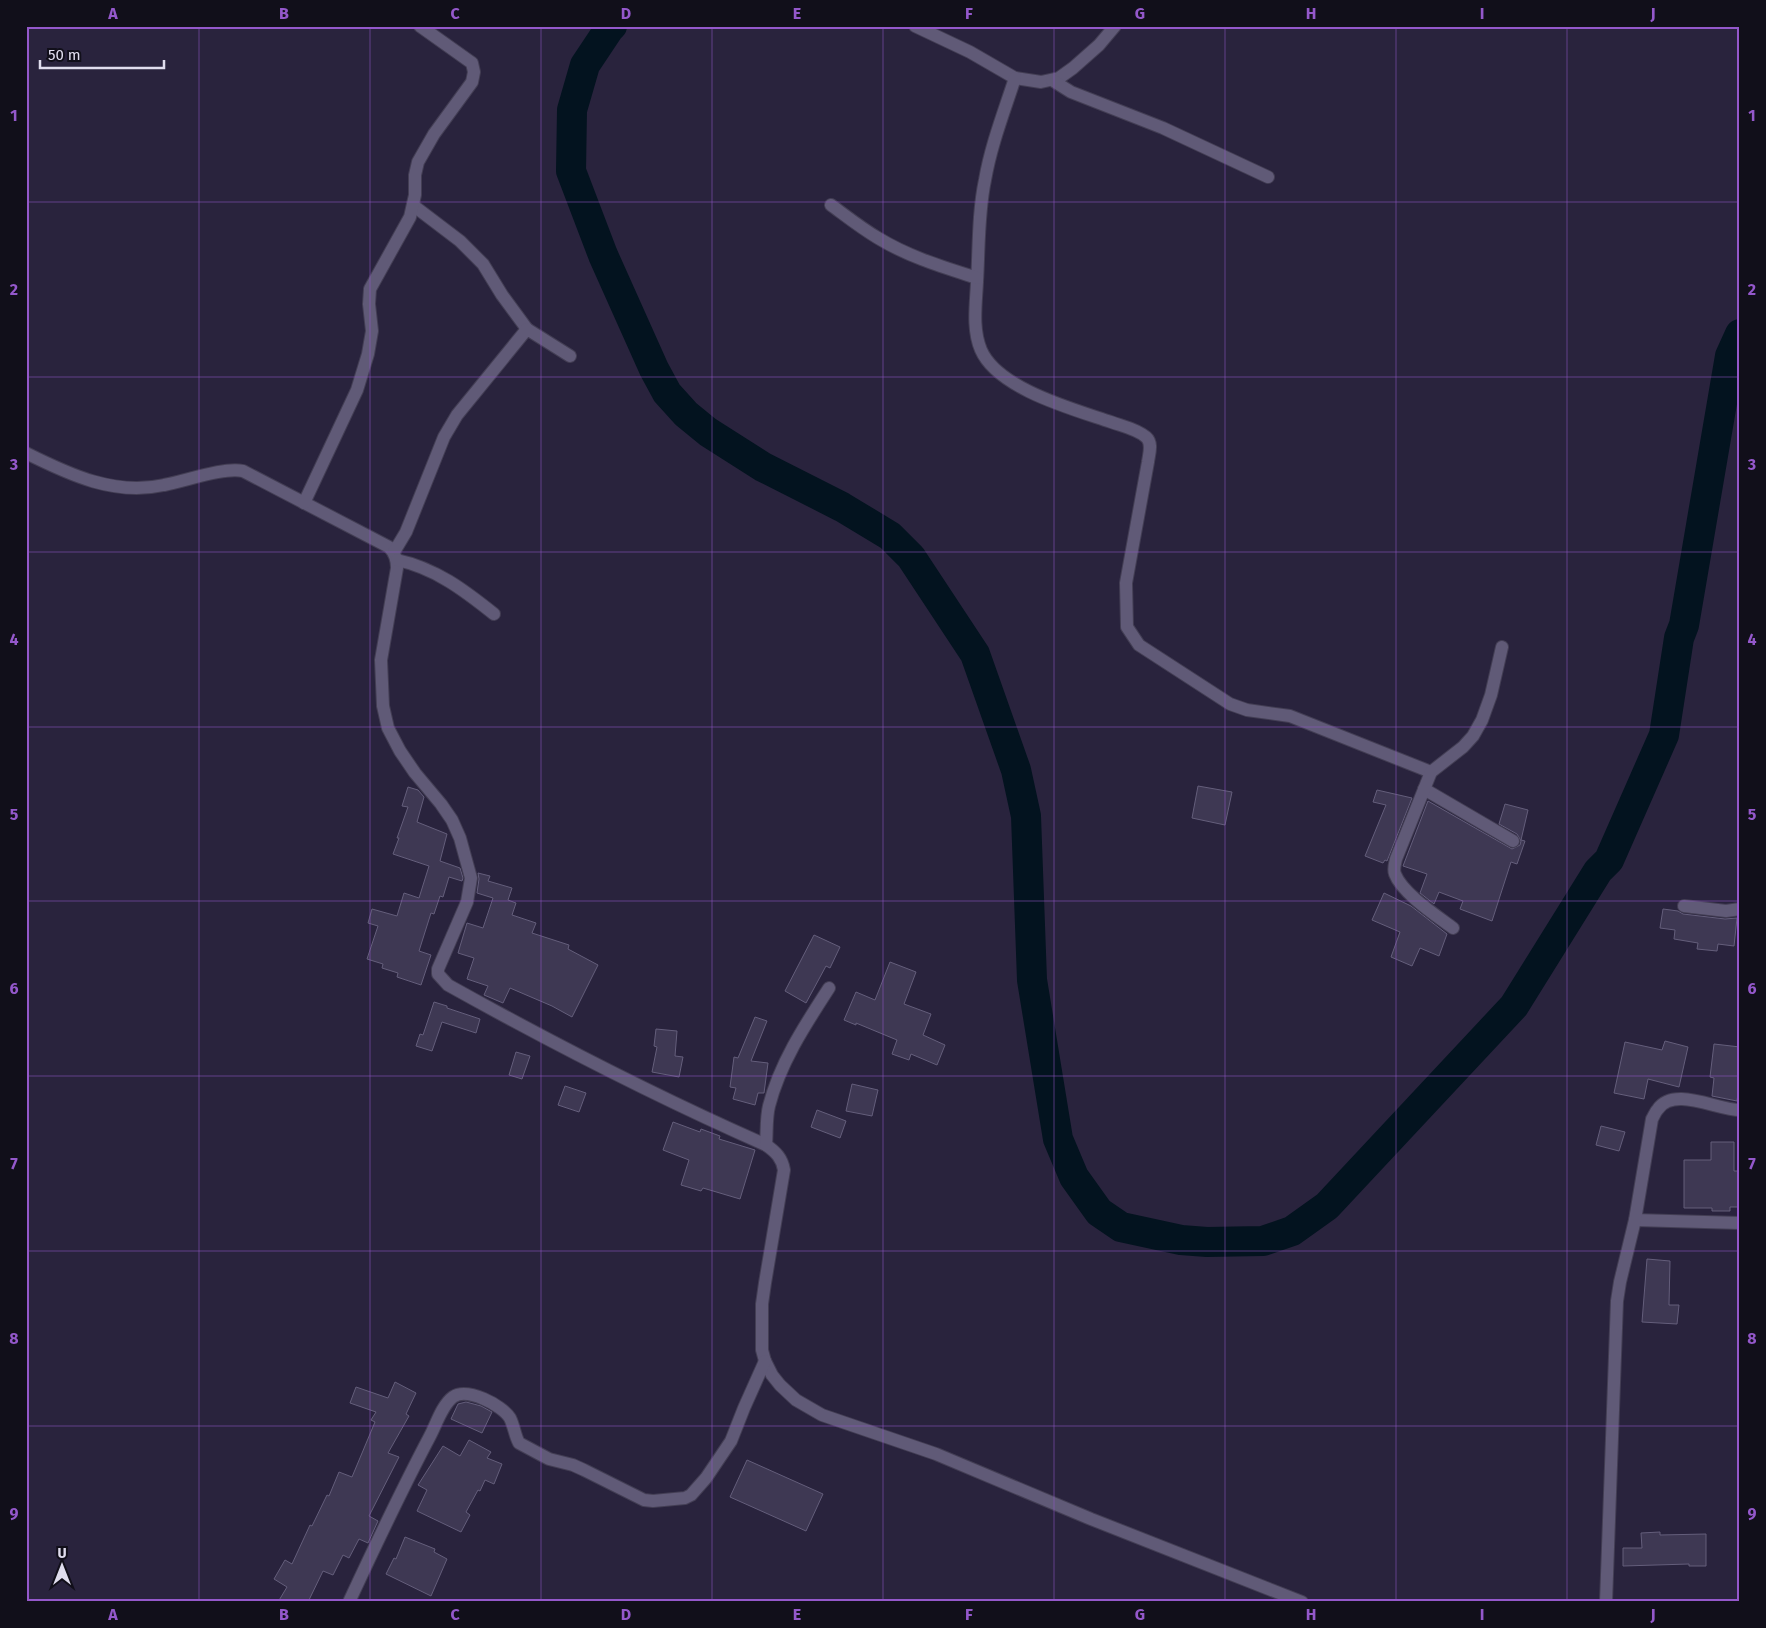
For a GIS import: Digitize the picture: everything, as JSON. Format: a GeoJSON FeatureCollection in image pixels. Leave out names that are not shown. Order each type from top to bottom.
{"type":"FeatureCollection","features":[{"type":"Feature","properties":{"kind":"street"},"geometry":{"type":"LineString","coordinates":[[304,503],[347,414],[365,365],[372,331],[370,288],[410,218],[414,206],[415,176],[418,162],[434,134],[472,82],[474,72],[472,63],[420,26]]}},
{"type":"Feature","properties":{"kind":"street"},"geometry":{"type":"LineString","coordinates":[[915,26],[970,52],[1015,78],[1041,82],[1059,78],[1074,68],[1099,45],[1115,26]]}},
{"type":"Feature","properties":{"kind":"street"},"geometry":{"type":"LineString","coordinates":[[1015,78],[993,145],[984,181],[977,278],[976,333],[981,350],[988,360],[1002,374],[1028,392],[1128,428],[1146,438],[1150,444],[1126,582],[1127,627],[1139,645],[1230,704],[1247,710],[1290,716],[1431,772]]}},
{"type":"Feature","properties":{"kind":"street"},"geometry":{"type":"LineString","coordinates":[[1052,80],[1071,92],[1163,128],[1268,177]]}},
{"type":"Feature","properties":{"kind":"street"},"geometry":{"type":"LineString","coordinates":[[831,205],[877,238],[917,258],[977,278]]}},
{"type":"Feature","properties":{"kind":"street"},"geometry":{"type":"LineString","coordinates":[[414,206],[460,241],[483,264],[502,295],[527,329],[570,356]]}},
{"type":"Feature","properties":{"kind":"street"},"geometry":{"type":"LineString","coordinates":[[527,329],[453,422],[444,437],[396,556],[381,660],[382,706],[388,728],[400,751],[415,773],[452,820],[460,838],[471,878],[468,902],[438,969],[438,974],[448,985],[543,1038],[658,1096],[766,1145],[777,1152],[783,1162],[784,1170],[763,1297],[762,1350],[765,1362],[780,1385],[796,1400],[822,1415],[936,1454],[1091,1519],[1302,1602]]}},
{"type":"Feature","properties":{"kind":"street"},"geometry":{"type":"LineString","coordinates":[[26,453],[91,482],[128,488],[155,487],[222,471],[237,470],[247,473],[389,547],[396,556],[450,581],[494,614]]}},
{"type":"Feature","properties":{"kind":"street"},"geometry":{"type":"LineString","coordinates":[[1453,928],[1417,901],[1395,875],[1394,868],[1431,772],[1453,756],[1473,736],[1482,720],[1491,695],[1502,647]]}},
{"type":"Feature","properties":{"kind":"street"},"geometry":{"type":"LineString","coordinates":[[1424,789],[1513,841]]}},
{"type":"Feature","properties":{"kind":"street"},"geometry":{"type":"LineString","coordinates":[[1684,906],[1726,910],[1740,909]]}},
{"type":"Feature","properties":{"kind":"street"},"geometry":{"type":"LineString","coordinates":[[766,1145],[768,1108],[783,1066],[829,988]]}},
{"type":"Feature","properties":{"kind":"street"},"geometry":{"type":"LineString","coordinates":[[1606,1602],[1617,1301],[1635,1220],[1652,1119],[1658,1108],[1674,1098],[1740,1110]]}},
{"type":"Feature","properties":{"kind":"street"},"geometry":{"type":"LineString","coordinates":[[1635,1220],[1740,1223]]}},
{"type":"Feature","properties":{"kind":"street"},"geometry":{"type":"LineString","coordinates":[[349,1602],[410,1474],[445,1408],[453,1397],[462,1394],[486,1400],[501,1407],[510,1419],[519,1444],[549,1459],[573,1465],[644,1500],[677,1500],[691,1495],[706,1478],[728,1447],[765,1362]]}},
{"type":"Feature","properties":{"kind":"building"},"geometry":{"type":"Polygon","coordinates":[[[1198,786],[1232,792],[1225,825],[1192,818],[1198,786]]]}},
{"type":"Feature","properties":{"kind":"building"},"geometry":{"type":"Polygon","coordinates":[[[408,787],[418,790],[424,797],[417,822],[447,834],[440,861],[460,868],[463,878],[462,881],[449,877],[443,897],[440,896],[434,914],[431,913],[419,951],[431,955],[421,985],[397,977],[398,973],[382,968],[383,964],[367,959],[378,926],[368,923],[372,909],[397,916],[404,893],[419,898],[429,866],[393,854],[408,807],[402,806],[408,787]]]}},
{"type":"Feature","properties":{"kind":"building"},"geometry":{"type":"Polygon","coordinates":[[[1377,790],[1412,798],[1387,861],[1385,860],[1383,863],[1365,856],[1386,805],[1373,802],[1377,790]]]}},
{"type":"Feature","properties":{"kind":"building"},"geometry":{"type":"Polygon","coordinates":[[[1428,801],[1512,849],[1520,845],[1521,841],[1517,834],[1499,824],[1505,804],[1528,810],[1521,840],[1525,841],[1517,864],[1511,862],[1492,921],[1460,909],[1463,901],[1439,892],[1434,904],[1420,893],[1427,874],[1403,866],[1428,801]]]}},
{"type":"Feature","properties":{"kind":"building"},"geometry":{"type":"Polygon","coordinates":[[[478,873],[490,876],[488,881],[512,888],[508,900],[516,903],[512,915],[536,923],[532,933],[569,945],[568,949],[598,965],[572,1017],[510,988],[503,1003],[484,995],[488,986],[467,979],[474,958],[458,953],[467,923],[483,928],[493,898],[477,893],[478,873]]]}},
{"type":"Feature","properties":{"kind":"building"},"geometry":{"type":"Polygon","coordinates":[[[1384,893],[1411,906],[1447,934],[1439,956],[1420,948],[1412,966],[1391,957],[1400,932],[1372,920],[1384,893]]]}},
{"type":"Feature","properties":{"kind":"building"},"geometry":{"type":"Polygon","coordinates":[[[1663,909],[1678,911],[1683,914],[1725,919],[1737,918],[1734,946],[1718,944],[1717,951],[1697,949],[1698,943],[1674,939],[1675,930],[1660,928],[1663,909]]]}},
{"type":"Feature","properties":{"kind":"building"},"geometry":{"type":"Polygon","coordinates":[[[814,935],[840,947],[830,968],[826,966],[806,1003],[785,991],[814,935]]]}},
{"type":"Feature","properties":{"kind":"building"},"geometry":{"type":"Polygon","coordinates":[[[890,962],[916,972],[904,1004],[931,1014],[923,1035],[945,1045],[937,1065],[911,1054],[909,1060],[892,1054],[897,1040],[844,1020],[856,992],[875,1000],[890,962]]]}},
{"type":"Feature","properties":{"kind":"building"},"geometry":{"type":"Polygon","coordinates":[[[434,1002],[480,1019],[476,1033],[442,1022],[432,1051],[416,1046],[420,1034],[423,1035],[434,1002]]]}},
{"type":"Feature","properties":{"kind":"building"},"geometry":{"type":"Polygon","coordinates":[[[755,1017],[767,1021],[751,1061],[768,1063],[764,1093],[758,1093],[755,1105],[733,1099],[736,1088],[730,1087],[734,1057],[738,1058],[755,1017]]]}},
{"type":"Feature","properties":{"kind":"building"},"geometry":{"type":"Polygon","coordinates":[[[656,1029],[677,1031],[675,1056],[683,1057],[679,1077],[652,1072],[657,1047],[654,1046],[656,1029]]]}},
{"type":"Feature","properties":{"kind":"building"},"geometry":{"type":"Polygon","coordinates":[[[1665,1041],[1688,1047],[1679,1087],[1648,1079],[1644,1099],[1614,1093],[1625,1042],[1662,1050],[1665,1041]]]}},
{"type":"Feature","properties":{"kind":"building"},"geometry":{"type":"Polygon","coordinates":[[[1714,1044],[1740,1047],[1740,1078],[1737,1101],[1712,1096],[1714,1078],[1710,1077],[1714,1044]]]}},
{"type":"Feature","properties":{"kind":"building"},"geometry":{"type":"Polygon","coordinates":[[[516,1052],[530,1056],[522,1079],[509,1075],[516,1052]]]}},
{"type":"Feature","properties":{"kind":"building"},"geometry":{"type":"Polygon","coordinates":[[[852,1084],[878,1090],[872,1116],[846,1111],[852,1084]]]}},
{"type":"Feature","properties":{"kind":"building"},"geometry":{"type":"Polygon","coordinates":[[[565,1086],[586,1093],[579,1112],[558,1105],[565,1086]]]}},
{"type":"Feature","properties":{"kind":"building"},"geometry":{"type":"Polygon","coordinates":[[[817,1110],[846,1121],[840,1138],[811,1127],[817,1110]]]}},
{"type":"Feature","properties":{"kind":"building"},"geometry":{"type":"Polygon","coordinates":[[[673,1122],[700,1132],[701,1129],[720,1136],[719,1139],[755,1150],[740,1199],[703,1188],[701,1191],[681,1185],[689,1160],[663,1150],[673,1122]]]}},
{"type":"Feature","properties":{"kind":"building"},"geometry":{"type":"Polygon","coordinates":[[[1601,1126],[1625,1132],[1619,1151],[1596,1145],[1601,1126]]]}},
{"type":"Feature","properties":{"kind":"building"},"geometry":{"type":"Polygon","coordinates":[[[1711,1142],[1734,1142],[1734,1171],[1740,1171],[1740,1207],[1730,1207],[1730,1211],[1712,1211],[1712,1208],[1684,1208],[1684,1160],[1711,1160],[1711,1142]]]}},
{"type":"Feature","properties":{"kind":"building"},"geometry":{"type":"Polygon","coordinates":[[[1647,1259],[1670,1261],[1669,1305],[1679,1305],[1677,1324],[1642,1322],[1647,1259]]]}},
{"type":"Feature","properties":{"kind":"building"},"geometry":{"type":"Polygon","coordinates":[[[395,1382],[416,1393],[406,1414],[409,1416],[388,1453],[399,1457],[369,1516],[378,1521],[368,1543],[359,1539],[349,1558],[343,1555],[333,1575],[323,1571],[308,1602],[278,1602],[287,1587],[274,1579],[285,1560],[292,1564],[310,1525],[312,1526],[327,1495],[329,1496],[339,1472],[352,1477],[375,1422],[371,1420],[376,1412],[350,1403],[356,1387],[388,1398],[395,1382]]]}},
{"type":"Feature","properties":{"kind":"building"},"geometry":{"type":"Polygon","coordinates":[[[466,1402],[481,1406],[492,1412],[482,1433],[451,1419],[458,1404],[466,1402]]]}},
{"type":"Feature","properties":{"kind":"building"},"geometry":{"type":"Polygon","coordinates":[[[469,1440],[491,1452],[487,1458],[502,1464],[494,1484],[485,1480],[480,1491],[478,1490],[466,1512],[470,1515],[461,1532],[417,1511],[427,1490],[418,1485],[443,1446],[460,1456],[469,1440]]]}},
{"type":"Feature","properties":{"kind":"building"},"geometry":{"type":"Polygon","coordinates":[[[747,1460],[823,1494],[806,1531],[730,1497],[747,1460]]]}},
{"type":"Feature","properties":{"kind":"building"},"geometry":{"type":"Polygon","coordinates":[[[1660,1532],[1660,1535],[1706,1534],[1706,1566],[1689,1566],[1689,1564],[1623,1566],[1623,1548],[1642,1548],[1641,1533],[1660,1532]]]}},
{"type":"Feature","properties":{"kind":"building"},"geometry":{"type":"Polygon","coordinates":[[[405,1537],[435,1549],[434,1552],[447,1559],[431,1596],[386,1574],[394,1558],[396,1559],[405,1537]]]}},
{"type":"Feature","properties":{"kind":"waterway"},"geometry":{"type":"LineString","coordinates":[[612,26],[585,65],[572,110],[571,171],[603,255],[654,369],[667,393],[686,414],[708,432],[763,467],[842,507],[890,536],[911,557],[975,654],[1016,770],[1026,816],[1032,980],[1058,1139],[1074,1177],[1099,1212],[1121,1227],[1181,1240],[1207,1242],[1263,1241],[1292,1231],[1327,1206],[1514,1006],[1598,871],[1609,860],[1664,735],[1679,638],[1684,625],[1730,356],[1740,334]]}}]}
